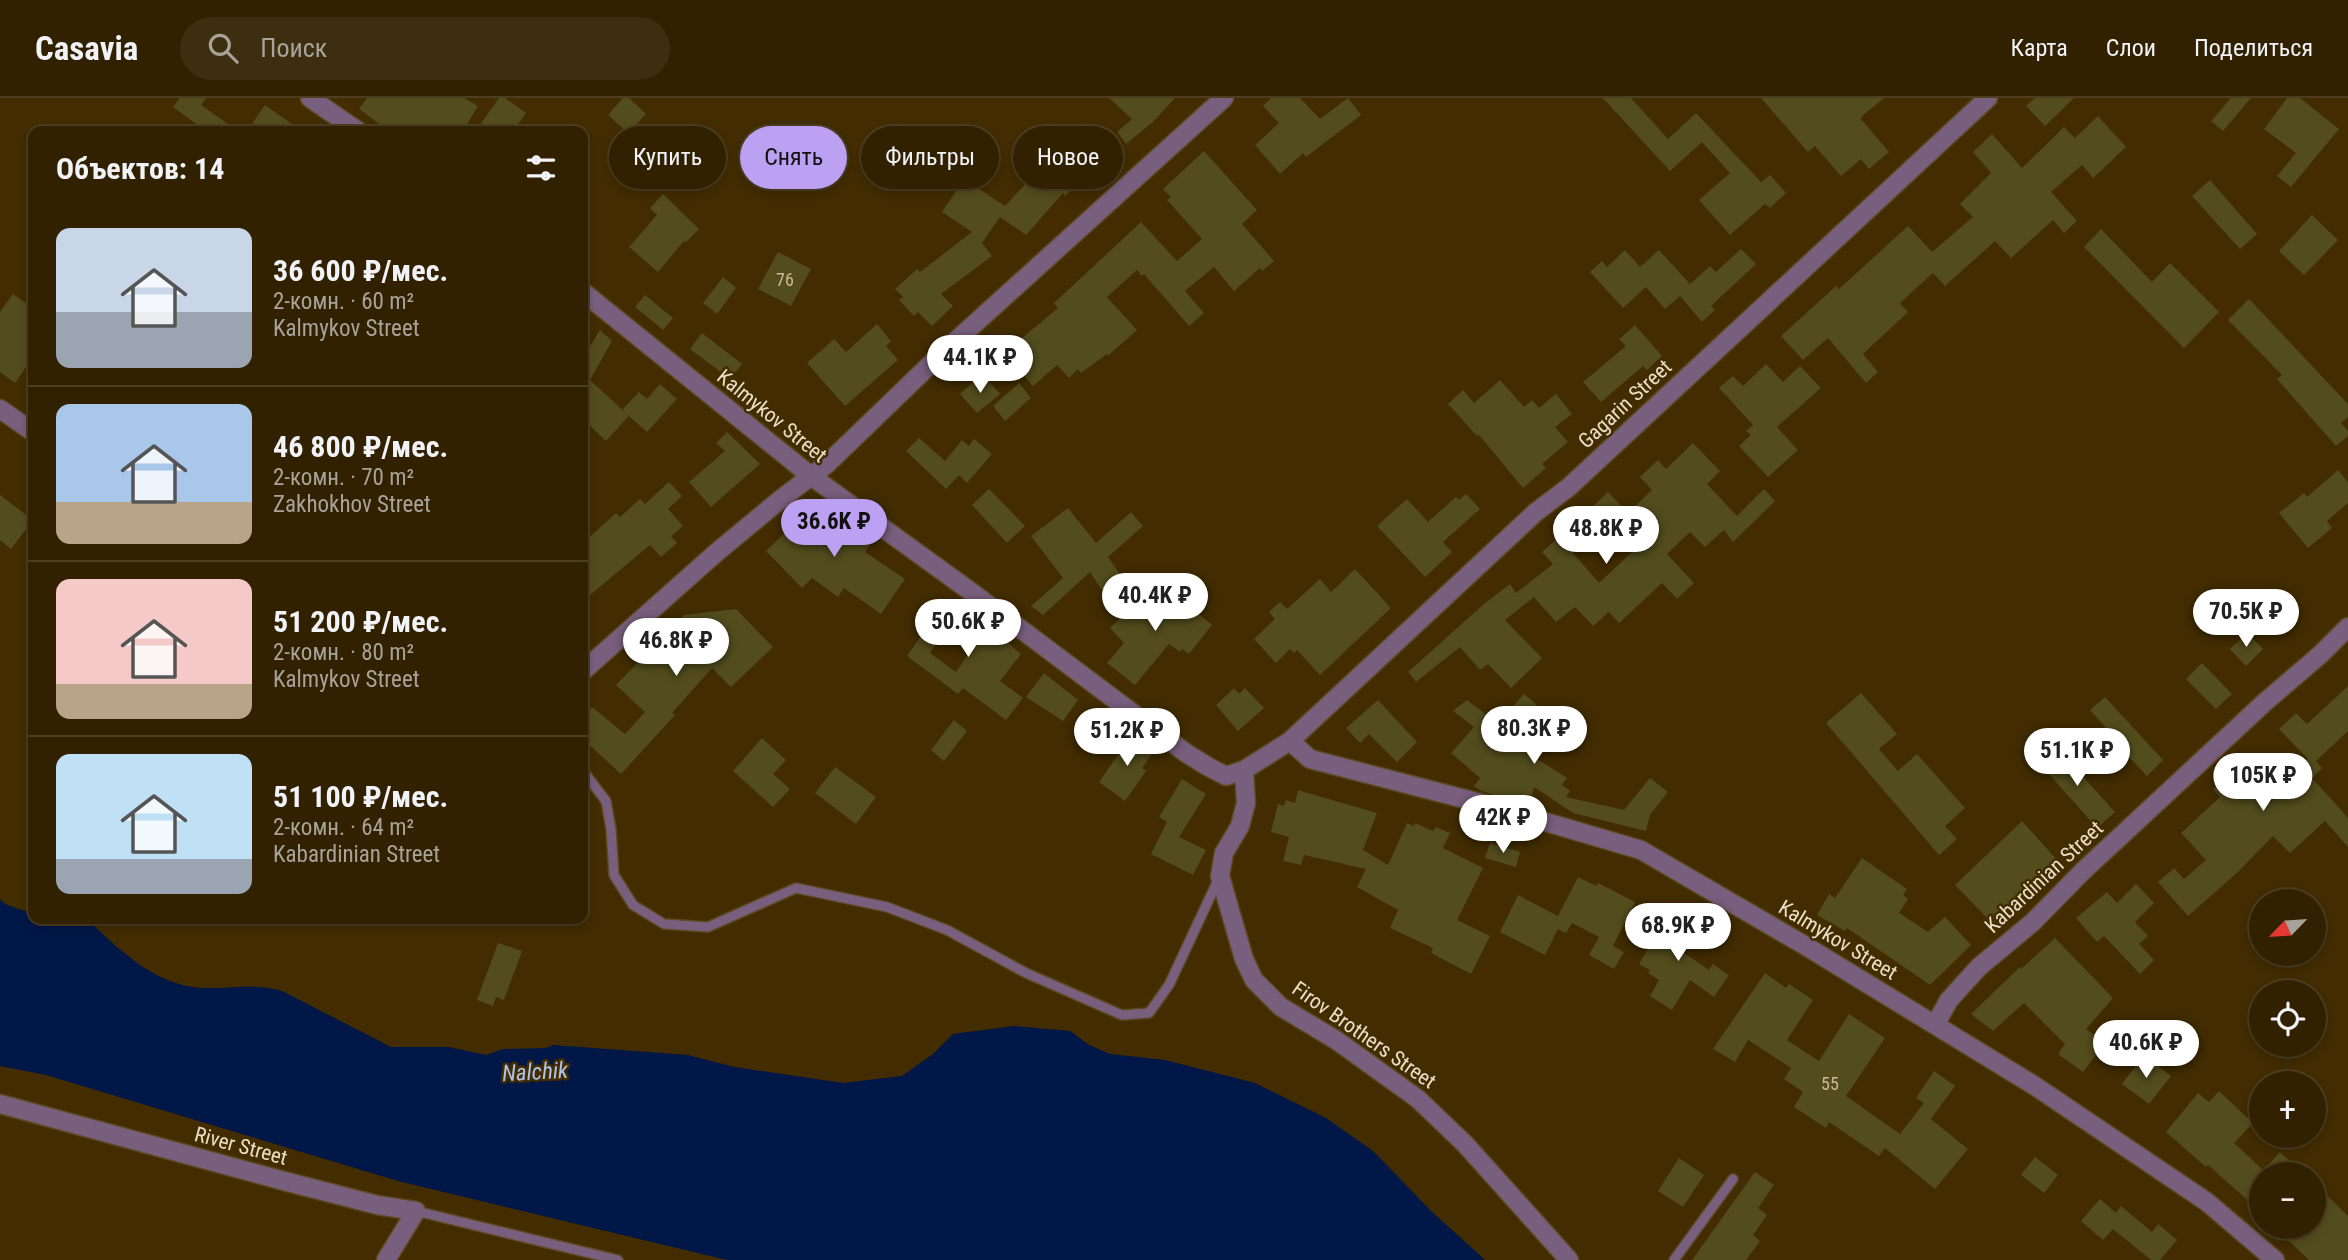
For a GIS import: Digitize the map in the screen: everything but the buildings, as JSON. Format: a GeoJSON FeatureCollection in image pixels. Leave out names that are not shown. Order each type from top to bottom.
{"type":"FeatureCollection","features":[{"type":"Feature","properties":{"kind":"street"},"geometry":{"type":"LineString","coordinates":[[310,98],[351,126]]}},
{"type":"Feature","properties":{"kind":"street"},"geometry":{"type":"LineString","coordinates":[[588,667],[717,552],[827,464],[939,356],[1224,98]]}},
{"type":"Feature","properties":{"kind":"street","name":"Gagarin Street"},"geometry":{"type":"LineString","coordinates":[[1290,741],[1536,512],[1569,487],[1988,98]]}},
{"type":"Feature","properties":{"kind":"street","name":"Kalmykov Street"},"geometry":{"type":"LineString","coordinates":[[588,296],[811,476],[1186,752],[1226,776],[1244,770]]}},
{"type":"Feature","properties":{"kind":"street"},"geometry":{"type":"LineString","coordinates":[[0,409],[28,429]]}},
{"type":"Feature","properties":{"kind":"street","name":"Kabardinian Street"},"geometry":{"type":"LineString","coordinates":[[1935,1025],[1949,1000],[1979,967],[2033,922],[2083,871],[2348,627]]}},
{"type":"Feature","properties":{"kind":"street"},"geometry":{"type":"LineString","coordinates":[[1220,876],[1224,853],[1240,827],[1246,803],[1244,770],[1290,741]]}},
{"type":"Feature","properties":{"kind":"street","name":"Kalmykov Street"},"geometry":{"type":"LineString","coordinates":[[1290,741],[1310,759],[1488,805],[1641,850],[1804,945],[2035,1086],[2207,1202],[2275,1260]]}},
{"type":"Feature","properties":{"kind":"street","name":"Firov Brothers Street"},"geometry":{"type":"LineString","coordinates":[[1220,876],[1244,958],[1254,980],[1281,1007],[1336,1040],[1418,1099],[1465,1144],[1569,1260]]}},
{"type":"Feature","properties":{"kind":"street","name":"River Street"},"geometry":{"type":"LineString","coordinates":[[0,1104],[377,1205],[416,1211]]}},
{"type":"Feature","properties":{"kind":"street"},"geometry":{"type":"LineString","coordinates":[[386,1260],[416,1211]]}},
{"type":"Feature","properties":{"kind":"lane"},"geometry":{"type":"LineString","coordinates":[[588,778],[606,801],[614,875],[633,905],[664,924],[708,928],[796,888],[887,907],[947,930],[1026,973],[1122,1014],[1149,1013],[1169,985],[1220,876]]}},
{"type":"Feature","properties":{"kind":"lane"},"geometry":{"type":"LineString","coordinates":[[1674,1260],[1732,1179]]}},
{"type":"Feature","properties":{"kind":"lane"},"geometry":{"type":"LineString","coordinates":[[416,1211],[618,1260]]}},
{"type":"Feature","properties":{"kind":"water","name":"Nalchik"},"geometry":{"type":"Polygon","coordinates":[[[0,899],[5,904],[24,911],[28,909],[28,924],[92,924],[138,964],[168,980],[201,988],[251,987],[282,991],[391,1047],[449,1047],[486,1055],[503,1049],[546,1048],[553,1045],[688,1055],[734,1067],[843,1083],[902,1076],[933,1054],[953,1034],[1014,1026],[1070,1031],[1089,1045],[1110,1054],[1165,1060],[1255,1083],[1326,1118],[1373,1151],[1431,1211],[1485,1260],[727,1260],[398,1181],[46,1075],[0,1066],[0,899]]]}}]}
